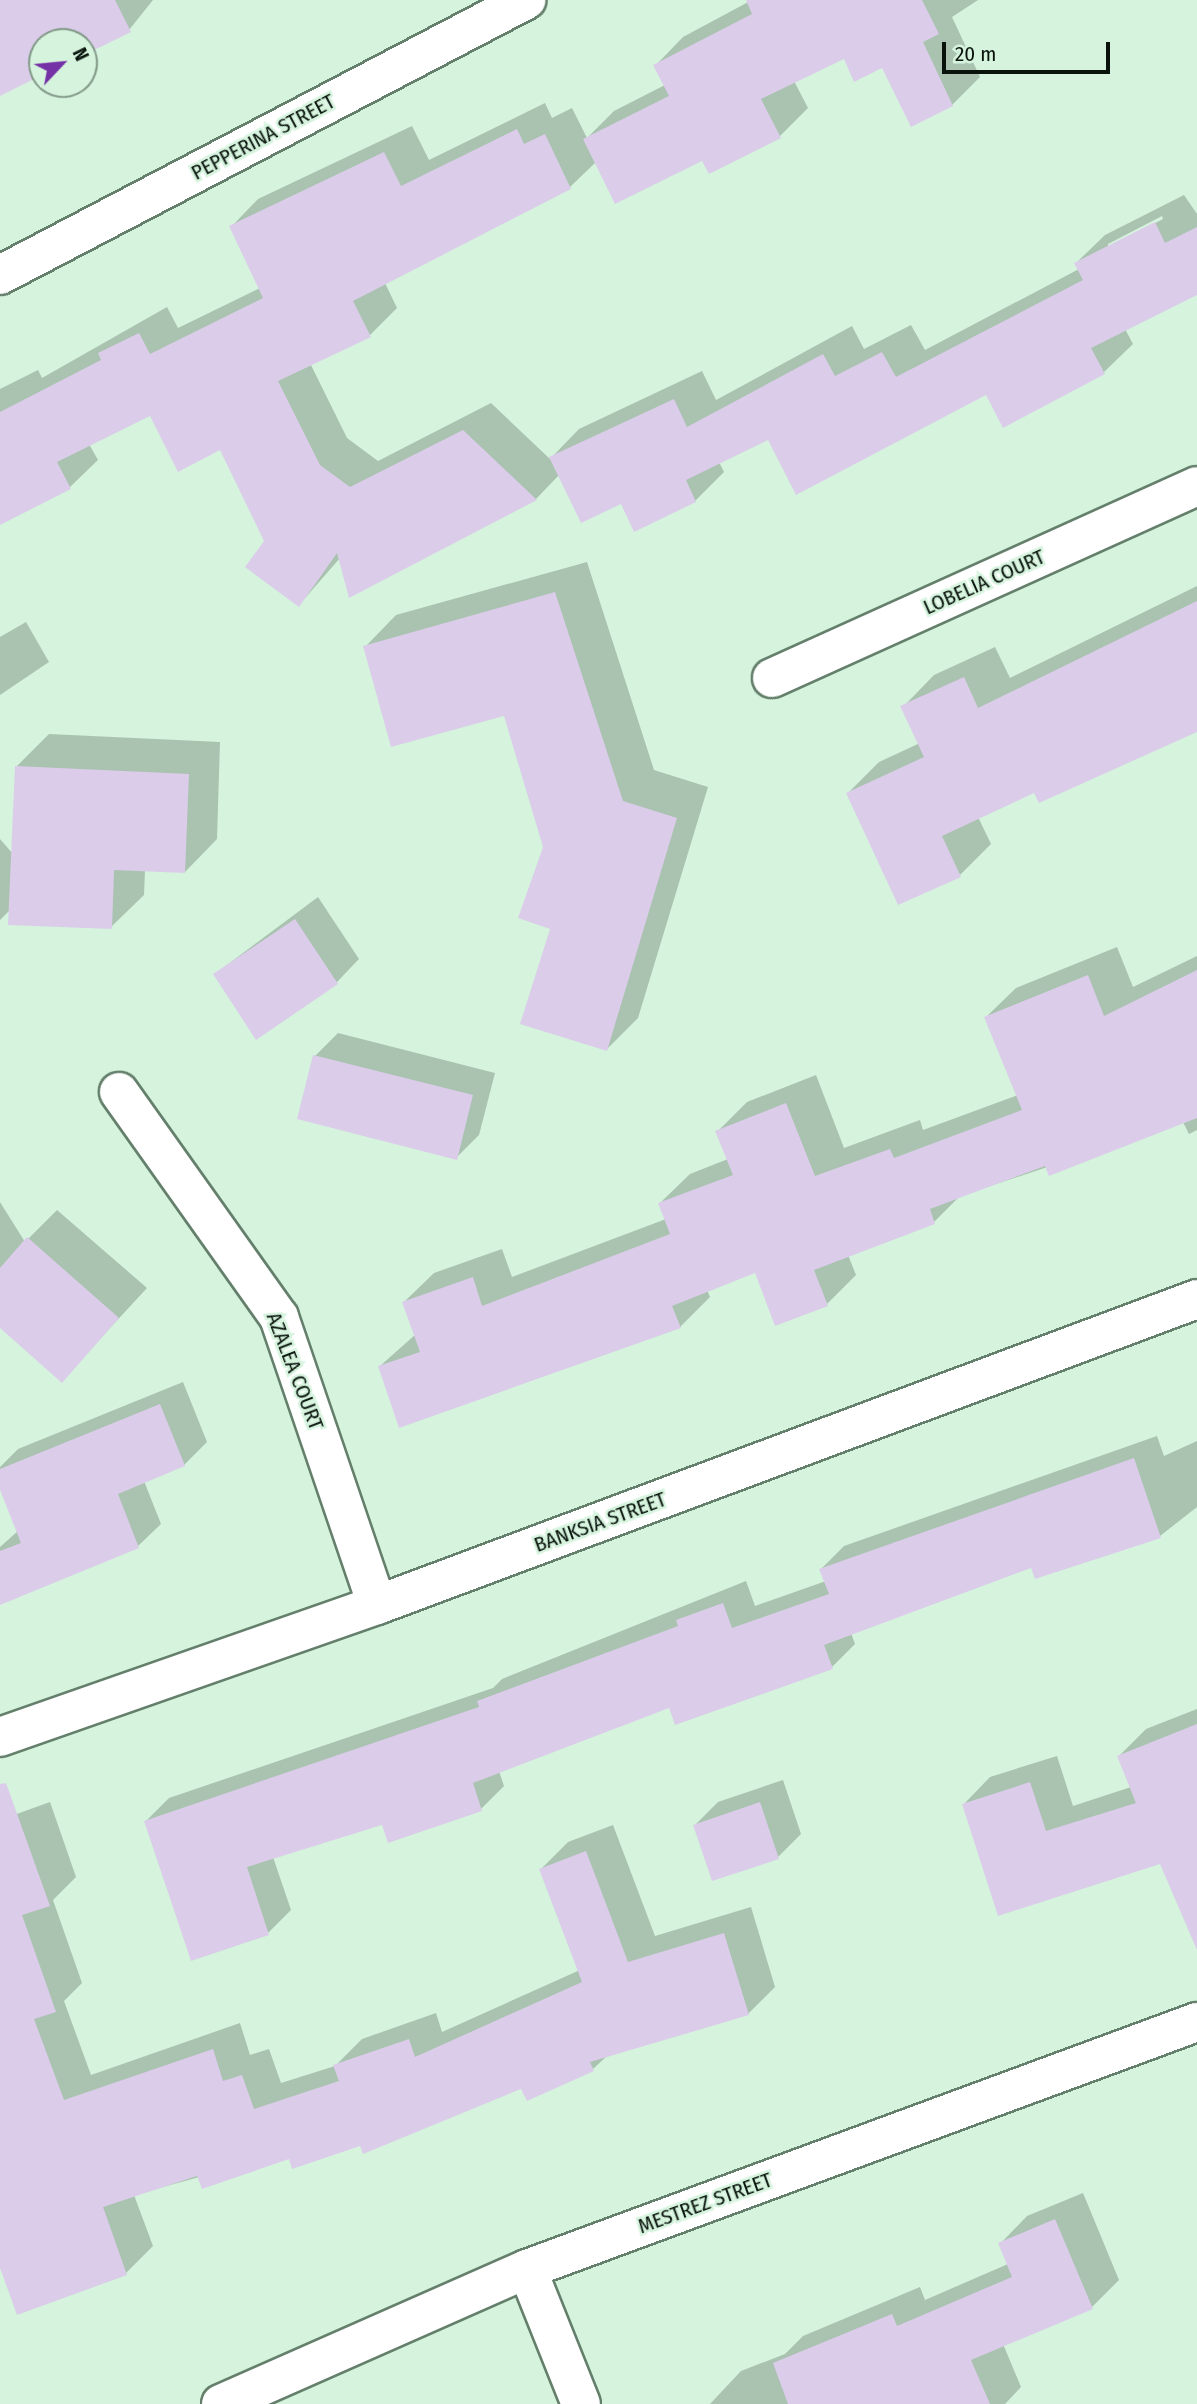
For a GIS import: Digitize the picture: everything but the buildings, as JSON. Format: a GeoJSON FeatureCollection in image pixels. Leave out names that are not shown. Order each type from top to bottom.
{"type":"FeatureCollection","features":[{"type":"Feature","properties":{"kind":"street","name":"PEPPERINA STREET"},"geometry":{"type":"LineString","coordinates":[[0,275],[526,0]]}},
{"type":"Feature","properties":{"kind":"street","name":"LOBELIA COURT"},"geometry":{"type":"LineString","coordinates":[[772,678],[1197,486]]}},
{"type":"Feature","properties":{"kind":"street","name":"AZALEA COURT"},"geometry":{"type":"LineString","coordinates":[[118,1092],[279,1317],[377,1605]]}},
{"type":"Feature","properties":{"kind":"street","name":"BANKSIA STREET"},"geometry":{"type":"LineString","coordinates":[[0,1737],[377,1605],[1197,1299]]}},
{"type":"Feature","properties":{"kind":"street","name":"MESTREZ STREET"},"geometry":{"type":"LineString","coordinates":[[221,2404],[527,2269],[1197,2022]]}},
{"type":"Feature","properties":{"kind":"street"},"geometry":{"type":"LineString","coordinates":[[527,2269],[581,2404]]}}]}
